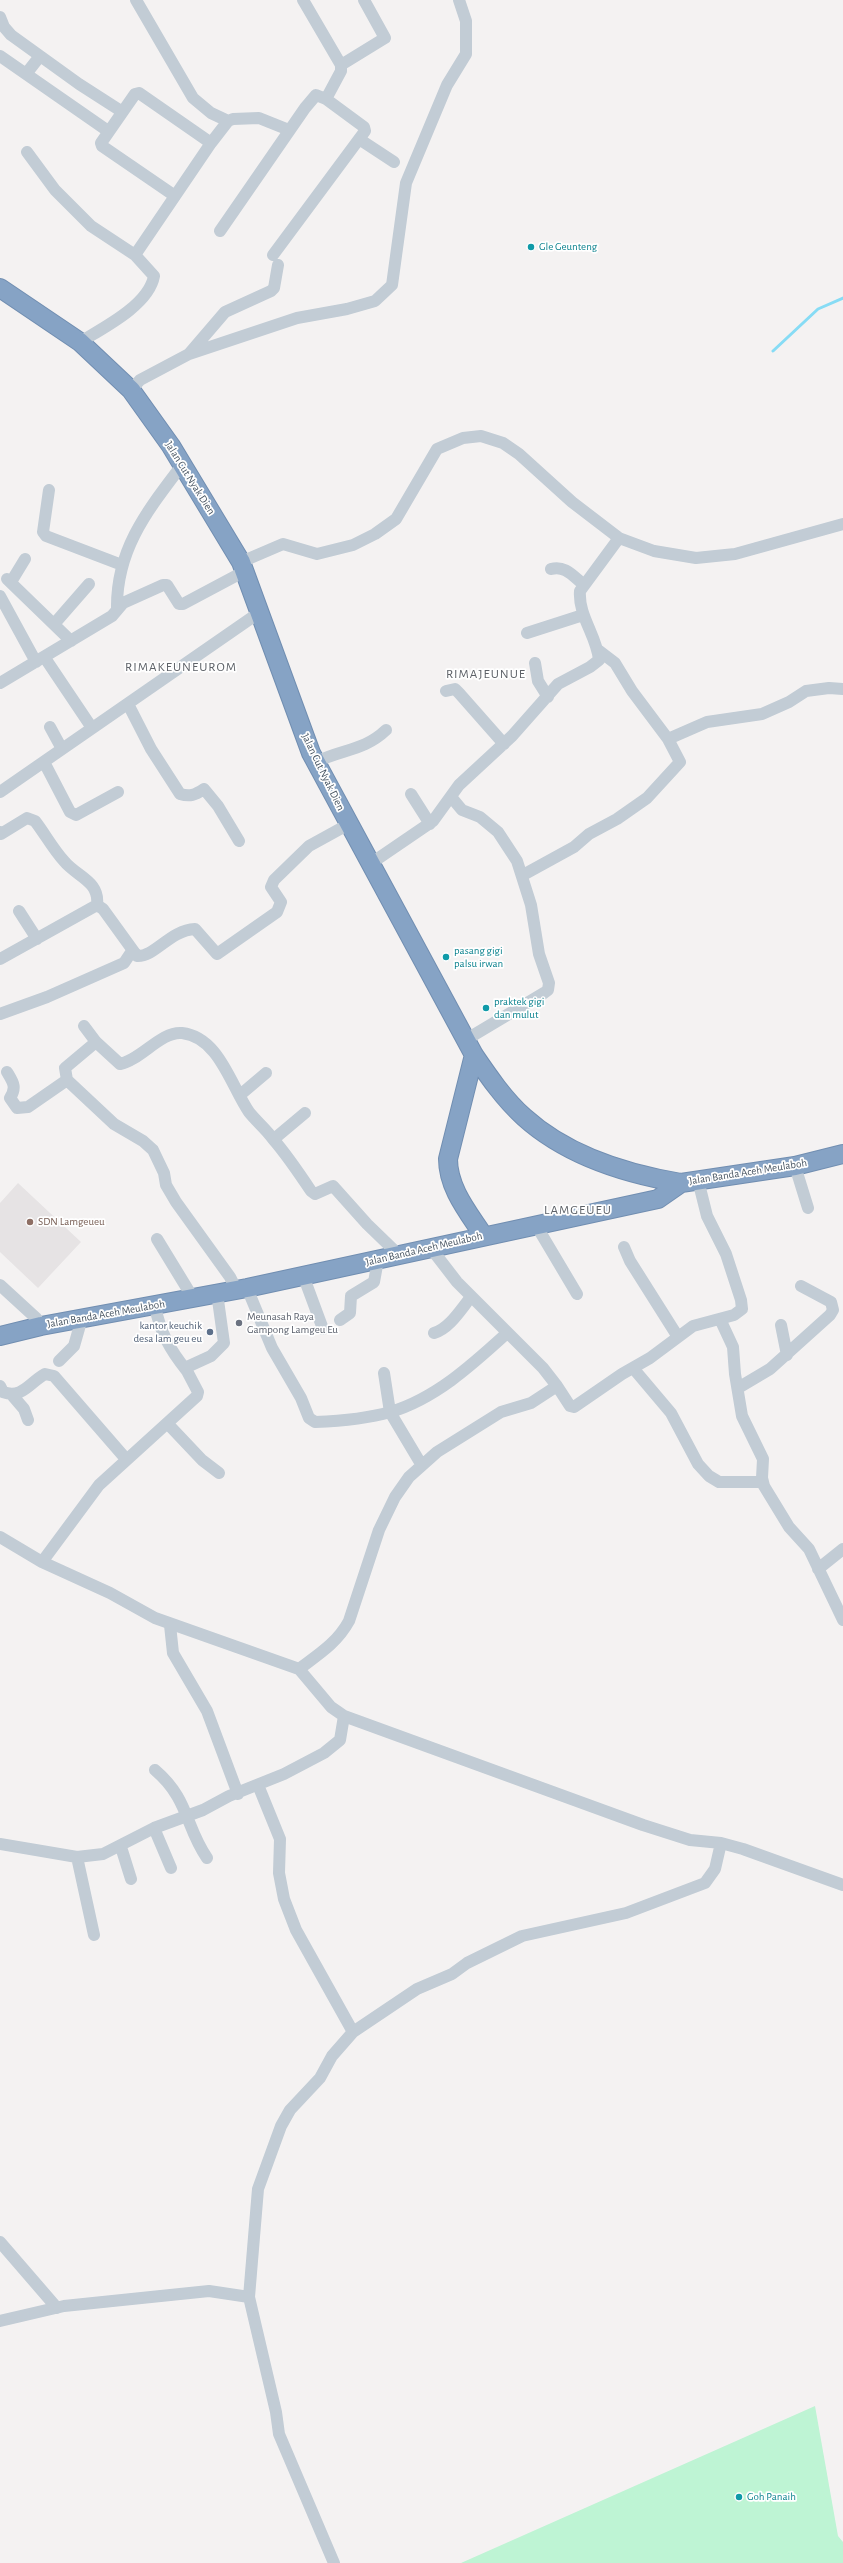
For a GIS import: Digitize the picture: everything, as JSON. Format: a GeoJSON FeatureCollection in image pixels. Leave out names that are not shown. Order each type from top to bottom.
{"type":"FeatureCollection","features":[{"type":"Feature","properties":{"kind":"highway","name":"Jalan Cut Nyak Dien"},"geometry":{"type":"LineString","coordinates":[[0,288],[80,342],[132,390],[182,464],[243,566],[289,694],[316,762],[370,864],[467,1039],[474,1056],[508,1101],[524,1117],[547,1135],[576,1151],[643,1177],[690,1181]]}},
{"type":"Feature","properties":{"kind":"highway"},"geometry":{"type":"LineString","coordinates":[[474,1056],[448,1159],[448,1168],[450,1180],[483,1235]]}},
{"type":"Feature","properties":{"kind":"highway","name":"Jalan Banda Aceh Meulaboh"},"geometry":{"type":"LineString","coordinates":[[0,1336],[41,1326],[154,1306],[378,1260],[398,1254],[483,1235],[658,1199],[690,1181],[795,1166],[843,1154]]}},
{"type":"Feature","properties":{"kind":"street"},"geometry":{"type":"LineString","coordinates":[[136,0],[193,98],[210,113],[228,121]]}},
{"type":"Feature","properties":{"kind":"street"},"geometry":{"type":"LineString","coordinates":[[303,0],[341,65],[341,71],[326,99]]}},
{"type":"Feature","properties":{"kind":"street"},"geometry":{"type":"LineString","coordinates":[[341,65],[385,38],[364,0]]}},
{"type":"Feature","properties":{"kind":"street"},"geometry":{"type":"LineString","coordinates":[[132,390],[140,380],[190,354],[297,318],[347,309],[375,301],[392,285],[406,183],[447,85],[466,54],[466,21],[459,0]]}},
{"type":"Feature","properties":{"kind":"street"},"geometry":{"type":"LineString","coordinates":[[0,21],[8,32],[78,84],[121,112]]}},
{"type":"Feature","properties":{"kind":"street"},"geometry":{"type":"LineString","coordinates":[[0,56],[108,131]]}},
{"type":"Feature","properties":{"kind":"street"},"geometry":{"type":"LineString","coordinates":[[26,74],[40,56]]}},
{"type":"Feature","properties":{"kind":"street"},"geometry":{"type":"LineString","coordinates":[[66,101],[78,84]]}},
{"type":"Feature","properties":{"kind":"street"},"geometry":{"type":"LineString","coordinates":[[175,196],[102,146],[101,143],[108,131],[135,94],[139,93],[211,143]]}},
{"type":"Feature","properties":{"kind":"street"},"geometry":{"type":"LineString","coordinates":[[190,354],[225,312],[271,291],[274,288],[275,260],[366,129],[326,99],[316,96],[289,130],[283,143],[220,231]]}},
{"type":"Feature","properties":{"kind":"street"},"geometry":{"type":"LineString","coordinates":[[135,255],[211,143],[228,121],[233,119],[259,118],[289,130]]}},
{"type":"Feature","properties":{"kind":"street"},"geometry":{"type":"LineString","coordinates":[[359,139],[394,162]]}},
{"type":"Feature","properties":{"kind":"street"},"geometry":{"type":"LineString","coordinates":[[27,152],[55,190],[91,226],[135,255],[154,276],[148,291],[136,305],[80,342]]}},
{"type":"Feature","properties":{"kind":"street"},"geometry":{"type":"LineString","coordinates":[[0,684],[112,616],[117,609],[165,584],[179,604],[183,604],[243,566],[283,544],[317,554],[353,545],[375,534],[396,518],[437,449],[463,438],[481,436],[503,443],[519,454],[572,502],[619,538],[654,551],[696,558],[747,551],[843,524]]}},
{"type":"Feature","properties":{"kind":"street"},"geometry":{"type":"LineString","coordinates":[[117,609],[116,590],[122,565],[142,518],[182,464]]}},
{"type":"Feature","properties":{"kind":"street"},"geometry":{"type":"LineString","coordinates":[[49,490],[43,532],[46,536],[122,565]]}},
{"type":"Feature","properties":{"kind":"street"},"geometry":{"type":"LineString","coordinates":[[370,864],[430,824],[452,798],[459,785],[504,744],[548,697],[558,684],[595,664],[599,660],[598,650],[583,615],[579,599],[582,584],[619,538]]}},
{"type":"Feature","properties":{"kind":"street"},"geometry":{"type":"LineString","coordinates":[[25,559],[9,580],[71,641]]}},
{"type":"Feature","properties":{"kind":"street"},"geometry":{"type":"LineString","coordinates":[[552,569],[563,568],[582,584]]}},
{"type":"Feature","properties":{"kind":"street"},"geometry":{"type":"LineString","coordinates":[[55,624],[89,584]]}},
{"type":"Feature","properties":{"kind":"street"},"geometry":{"type":"LineString","coordinates":[[0,596],[40,660],[92,728]]}},
{"type":"Feature","properties":{"kind":"street"},"geometry":{"type":"LineString","coordinates":[[0,792],[260,612]]}},
{"type":"Feature","properties":{"kind":"street"},"geometry":{"type":"LineString","coordinates":[[527,633],[583,615]]}},
{"type":"Feature","properties":{"kind":"street"},"geometry":{"type":"LineString","coordinates":[[523,875],[574,847],[589,834],[617,819],[647,798],[680,762],[668,739],[632,691],[615,663],[598,650]]}},
{"type":"Feature","properties":{"kind":"street"},"geometry":{"type":"LineString","coordinates":[[535,663],[538,681],[548,697]]}},
{"type":"Feature","properties":{"kind":"street"},"geometry":{"type":"LineString","coordinates":[[668,739],[707,722],[762,714],[789,702],[806,691],[829,688],[843,689]]}},
{"type":"Feature","properties":{"kind":"street"},"geometry":{"type":"LineString","coordinates":[[446,691],[455,689],[504,744]]}},
{"type":"Feature","properties":{"kind":"street"},"geometry":{"type":"LineString","coordinates":[[128,704],[151,749],[180,794],[188,796],[195,795],[204,789],[218,806],[239,841]]}},
{"type":"Feature","properties":{"kind":"street"},"geometry":{"type":"LineString","coordinates":[[50,727],[62,749]]}},
{"type":"Feature","properties":{"kind":"street"},"geometry":{"type":"LineString","coordinates":[[316,762],[335,753],[355,750],[366,745],[386,730]]}},
{"type":"Feature","properties":{"kind":"street"},"geometry":{"type":"LineString","coordinates":[[44,762],[70,812],[76,815],[118,792]]}},
{"type":"Feature","properties":{"kind":"street"},"geometry":{"type":"LineString","coordinates":[[412,794],[430,824]]}},
{"type":"Feature","properties":{"kind":"street"},"geometry":{"type":"LineString","coordinates":[[452,798],[462,810],[480,817],[498,832],[517,861],[532,905],[539,954],[549,982],[548,990],[467,1039]]}},
{"type":"Feature","properties":{"kind":"street"},"geometry":{"type":"LineString","coordinates":[[0,832],[1,834],[27,818],[34,821],[64,862],[90,882],[98,896],[97,905]]}},
{"type":"Feature","properties":{"kind":"street"},"geometry":{"type":"LineString","coordinates":[[97,905],[104,909],[132,951],[137,956],[143,956],[170,936],[186,929],[195,929],[216,954],[221,952],[280,907],[281,902],[271,887],[274,880],[309,846],[349,824]]}},
{"type":"Feature","properties":{"kind":"street"},"geometry":{"type":"LineString","coordinates":[[0,959],[97,905]]}},
{"type":"Feature","properties":{"kind":"street"},"geometry":{"type":"LineString","coordinates":[[19,911],[37,939]]}},
{"type":"Feature","properties":{"kind":"street"},"geometry":{"type":"LineString","coordinates":[[1,1012],[47,997],[124,963],[132,951]]}},
{"type":"Feature","properties":{"kind":"street"},"geometry":{"type":"LineString","coordinates":[[84,1026],[96,1042],[120,1064],[130,1062],[158,1042],[182,1033],[200,1040],[220,1060],[248,1110],[274,1139],[311,1191],[315,1194],[320,1193],[333,1186],[398,1254]]}},
{"type":"Feature","properties":{"kind":"street"},"geometry":{"type":"LineString","coordinates":[[96,1042],[65,1068],[66,1080],[114,1124],[143,1141],[153,1150],[164,1172],[166,1185],[176,1202],[230,1277],[242,1288],[272,1348],[311,1420],[347,1420],[390,1412],[425,1396],[467,1369],[506,1334]]}},
{"type":"Feature","properties":{"kind":"street"},"geometry":{"type":"LineString","coordinates":[[7,1072],[14,1082],[15,1090],[10,1098],[17,1108],[23,1109],[66,1080]]}},
{"type":"Feature","properties":{"kind":"street"},"geometry":{"type":"LineString","coordinates":[[240,1095],[266,1073]]}},
{"type":"Feature","properties":{"kind":"street"},"geometry":{"type":"LineString","coordinates":[[274,1139],[305,1113]]}},
{"type":"Feature","properties":{"kind":"street"},"geometry":{"type":"LineString","coordinates":[[795,1166],[808,1208]]}},
{"type":"Feature","properties":{"kind":"street"},"geometry":{"type":"LineString","coordinates":[[430,1247],[471,1297],[506,1334],[544,1368],[570,1406],[574,1407],[618,1376],[633,1368],[699,1324],[740,1312],[743,1305],[726,1254],[690,1181]]}},
{"type":"Feature","properties":{"kind":"street"},"geometry":{"type":"LineString","coordinates":[[536,1225],[577,1294]]}},
{"type":"Feature","properties":{"kind":"street"},"geometry":{"type":"LineString","coordinates":[[157,1239],[193,1298]]}},
{"type":"Feature","properties":{"kind":"street"},"geometry":{"type":"LineString","coordinates":[[624,1247],[630,1260],[678,1337]]}},
{"type":"Feature","properties":{"kind":"street"},"geometry":{"type":"LineString","coordinates":[[340,1320],[350,1313],[351,1296],[374,1282],[378,1260]]}},
{"type":"Feature","properties":{"kind":"street"},"geometry":{"type":"LineString","coordinates":[[303,1275],[323,1329]]}},
{"type":"Feature","properties":{"kind":"street"},"geometry":{"type":"LineString","coordinates":[[0,1285],[36,1318],[41,1326]]}},
{"type":"Feature","properties":{"kind":"street"},"geometry":{"type":"LineString","coordinates":[[738,1388],[766,1372],[788,1355],[834,1310],[831,1302],[801,1286]]}},
{"type":"Feature","properties":{"kind":"street"},"geometry":{"type":"LineString","coordinates":[[187,1371],[189,1366],[218,1352],[224,1343],[217,1293]]}},
{"type":"Feature","properties":{"kind":"street"},"geometry":{"type":"LineString","coordinates":[[434,1333],[442,1329],[457,1315],[471,1297]]}},
{"type":"Feature","properties":{"kind":"street"},"geometry":{"type":"LineString","coordinates":[[42,1562],[99,1485],[198,1394],[187,1371],[170,1350],[162,1334],[154,1306]]}},
{"type":"Feature","properties":{"kind":"street"},"geometry":{"type":"LineString","coordinates":[[59,1361],[74,1346],[82,1318]]}},
{"type":"Feature","properties":{"kind":"street"},"geometry":{"type":"LineString","coordinates":[[720,1319],[733,1347],[735,1374],[743,1419],[763,1459],[763,1482],[784,1520],[809,1549],[843,1620]]}},
{"type":"Feature","properties":{"kind":"street"},"geometry":{"type":"LineString","coordinates":[[781,1325],[788,1355]]}},
{"type":"Feature","properties":{"kind":"street"},"geometry":{"type":"LineString","coordinates":[[633,1368],[671,1413],[698,1464],[709,1476],[719,1482],[763,1482]]}},
{"type":"Feature","properties":{"kind":"street"},"geometry":{"type":"LineString","coordinates":[[384,1373],[390,1412],[421,1464]]}},
{"type":"Feature","properties":{"kind":"street"},"geometry":{"type":"LineString","coordinates":[[0,1386],[3,1392],[12,1395],[18,1394],[45,1374],[54,1376],[126,1459]]}},
{"type":"Feature","properties":{"kind":"street"},"geometry":{"type":"LineString","coordinates":[[299,1668],[336,1641],[342,1633],[349,1620],[379,1530],[395,1497],[421,1464],[501,1412],[531,1403],[557,1386]]}},
{"type":"Feature","properties":{"kind":"street"},"geometry":{"type":"LineString","coordinates":[[12,1395],[24,1409],[28,1420]]}},
{"type":"Feature","properties":{"kind":"street"},"geometry":{"type":"LineString","coordinates":[[167,1423],[202,1460],[219,1473]]}},
{"type":"Feature","properties":{"kind":"street"},"geometry":{"type":"LineString","coordinates":[[0,1537],[42,1562],[110,1593],[170,1625],[203,1634],[299,1668],[331,1708],[344,1716],[643,1825],[690,1840],[721,1843],[763,1855],[843,1885]]}},
{"type":"Feature","properties":{"kind":"street"},"geometry":{"type":"LineString","coordinates":[[818,1569],[843,1549]]}},
{"type":"Feature","properties":{"kind":"street"},"geometry":{"type":"LineString","coordinates":[[170,1625],[173,1654],[207,1711],[238,1794]]}},
{"type":"Feature","properties":{"kind":"street"},"geometry":{"type":"LineString","coordinates":[[0,1844],[77,1857],[103,1854],[121,1847],[154,1828],[188,1817],[284,1774],[337,1744],[342,1735],[344,1716]]}},
{"type":"Feature","properties":{"kind":"street"},"geometry":{"type":"LineString","coordinates":[[156,1770],[177,1792],[201,1849],[207,1858]]}},
{"type":"Feature","properties":{"kind":"street"},"geometry":{"type":"LineString","coordinates":[[258,1785],[280,1840],[279,1873],[286,1903],[296,1930],[353,2032]]}},
{"type":"Feature","properties":{"kind":"street"},"geometry":{"type":"LineString","coordinates":[[154,1828],[171,1868]]}},
{"type":"Feature","properties":{"kind":"street"},"geometry":{"type":"LineString","coordinates":[[333,2562],[279,2434],[276,2412],[249,2297],[258,2189],[281,2126],[290,2110],[320,2078],[332,2056],[353,2032],[417,1990],[452,1974],[466,1964],[522,1936],[626,1913],[705,1883],[715,1869],[721,1843]]}},
{"type":"Feature","properties":{"kind":"street"},"geometry":{"type":"LineString","coordinates":[[121,1847],[131,1879]]}},
{"type":"Feature","properties":{"kind":"street"},"geometry":{"type":"LineString","coordinates":[[77,1857],[94,1935]]}},
{"type":"Feature","properties":{"kind":"street"},"geometry":{"type":"LineString","coordinates":[[0,2242],[57,2308]]}},
{"type":"Feature","properties":{"kind":"street"},"geometry":{"type":"LineString","coordinates":[[0,2321],[57,2308],[208,2291],[249,2297]]}},
{"type":"Feature","properties":{"kind":"shaded area","name":"SDN Lamgeueu"},"geometry":{"type":"Polygon","coordinates":[[[18,1183],[81,1242],[38,1288],[0,1252],[0,1203],[18,1183]]]}},
{"type":"Feature","properties":{"kind":"green space"},"geometry":{"type":"Polygon","coordinates":[[[815,2406],[838,2536],[843,2542],[843,2563],[461,2563],[815,2406]]]}},
{"type":"Feature","properties":{"kind":"waterway"},"geometry":{"type":"LineString","coordinates":[[773,351],[818,309],[843,298]]}},
{"type":"Feature","properties":{"kind":"place","name":"Gle Geunteng"},"geometry":{"type":"Point","coordinates":[531,247]}},
{"type":"Feature","properties":{"kind":"place","name":"pasang gigi palsu irwan"},"geometry":{"type":"Point","coordinates":[446,957]}},
{"type":"Feature","properties":{"kind":"place","name":"praktek gigi dan mulut"},"geometry":{"type":"Point","coordinates":[486,1008]}},
{"type":"Feature","properties":{"kind":"place","name":"SDN Lamgeueu"},"geometry":{"type":"Point","coordinates":[30,1222]}},
{"type":"Feature","properties":{"kind":"place","name":"Meunasah Raya Gampong Lamgeu Eu"},"geometry":{"type":"Point","coordinates":[239,1323]}},
{"type":"Feature","properties":{"kind":"place","name":"kantor keuchik desa lam geu eu"},"geometry":{"type":"Point","coordinates":[210,1332]}},
{"type":"Feature","properties":{"kind":"place","name":"Goh Panaih"},"geometry":{"type":"Point","coordinates":[739,2497]}},
{"type":"Feature","properties":{"kind":"district","name":"RIMAKEUNEUROM"},"geometry":{"type":"Point","coordinates":[181,667]}},
{"type":"Feature","properties":{"kind":"district","name":"RIMAJEUNUE"},"geometry":{"type":"Point","coordinates":[486,674]}},
{"type":"Feature","properties":{"kind":"district","name":"LAMGEUEU"},"geometry":{"type":"Point","coordinates":[578,1210]}}]}
